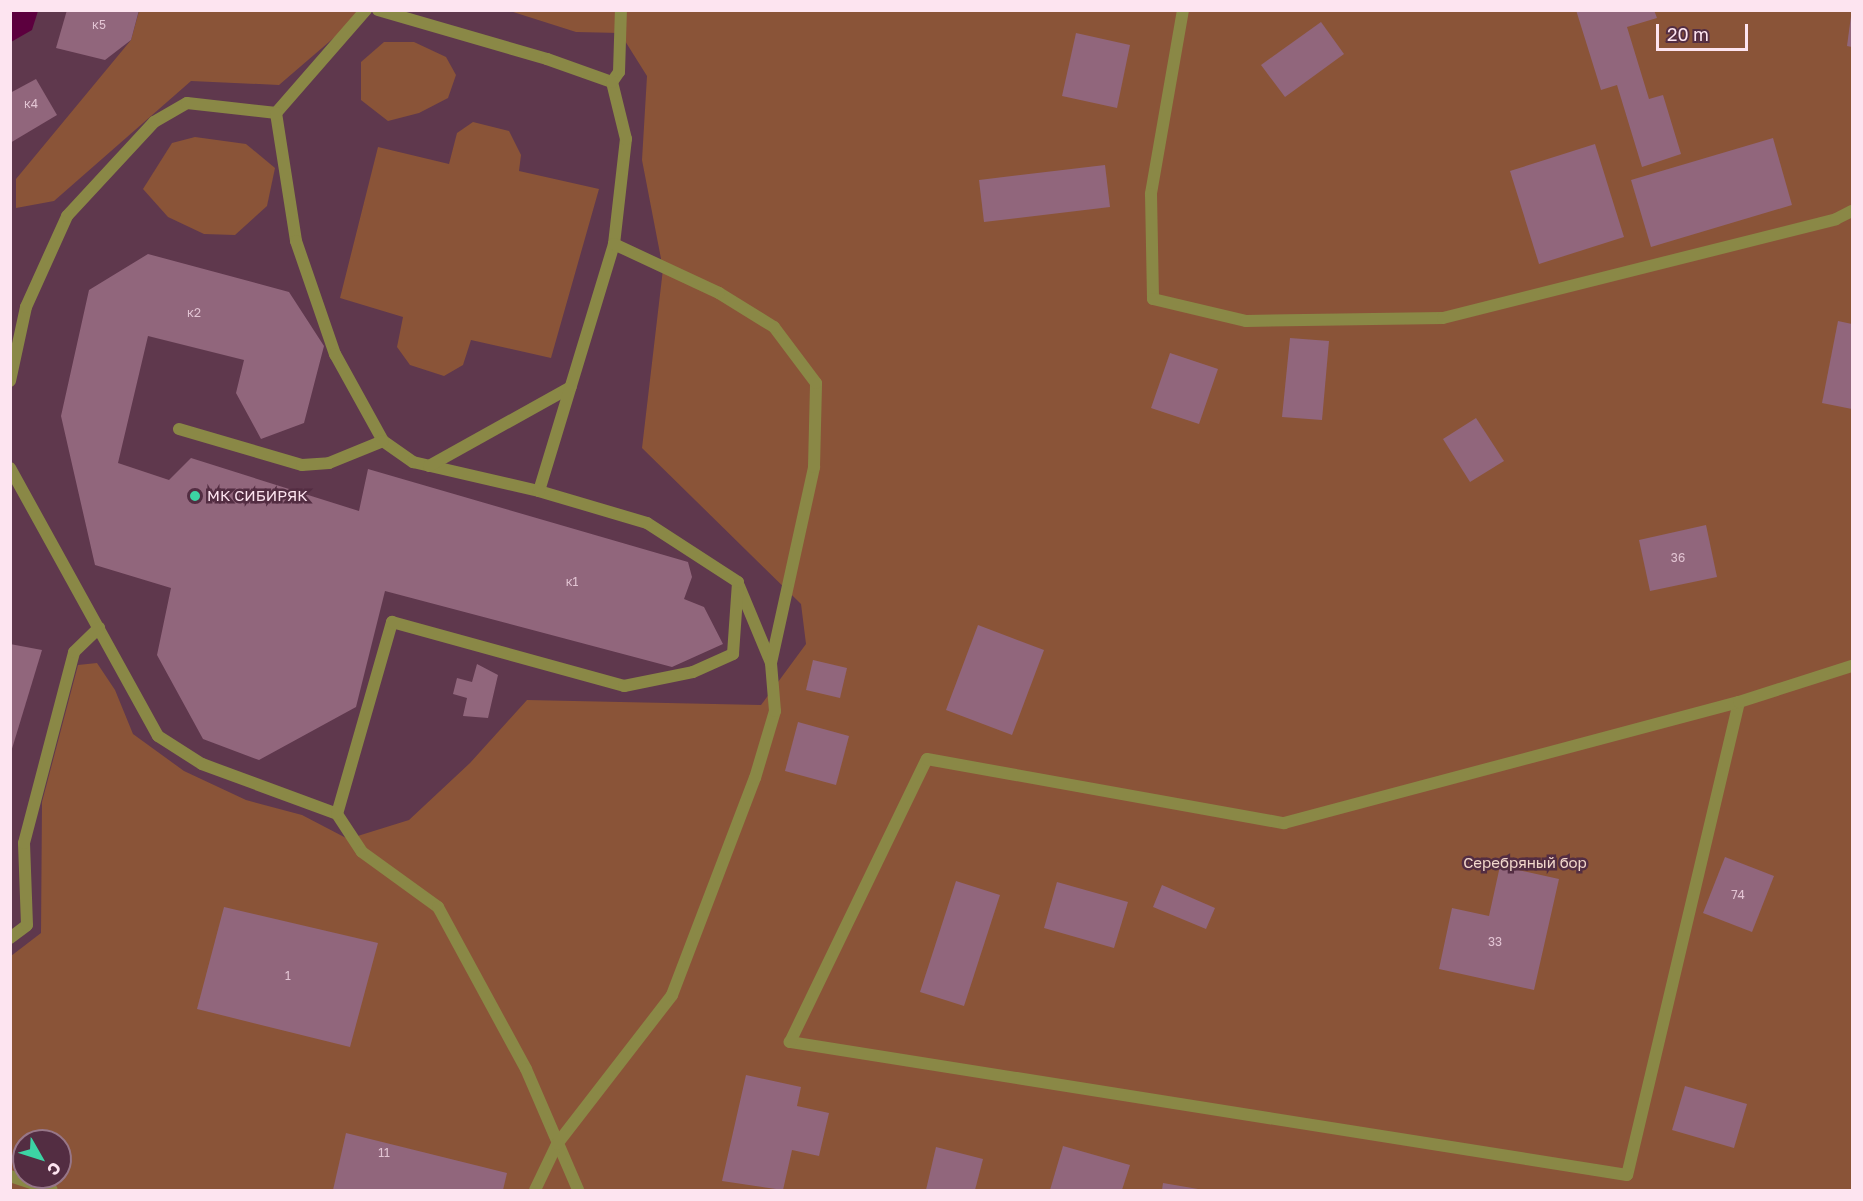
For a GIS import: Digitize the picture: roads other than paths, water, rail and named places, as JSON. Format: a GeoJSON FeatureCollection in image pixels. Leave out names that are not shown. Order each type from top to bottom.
{"type":"FeatureCollection","features":[{"type":"Feature","properties":{"kind":"lane"},"geometry":{"type":"LineString","coordinates":[[276,113],[366,10]]}},
{"type":"Feature","properties":{"kind":"lane"},"geometry":{"type":"LineString","coordinates":[[378,10],[547,59],[612,82]]}},
{"type":"Feature","properties":{"kind":"lane"},"geometry":{"type":"LineString","coordinates":[[539,491],[614,244],[626,138],[612,82],[619,72],[621,10]]}},
{"type":"Feature","properties":{"kind":"lane"},"geometry":{"type":"LineString","coordinates":[[1183,10],[1151,194],[1152,299],[1246,321],[1443,318],[1836,219],[1852,211]]}},
{"type":"Feature","properties":{"kind":"lane"},"geometry":{"type":"LineString","coordinates":[[10,381],[26,307],[67,216],[154,122],[187,104],[276,113]]}},
{"type":"Feature","properties":{"kind":"lane"},"geometry":{"type":"LineString","coordinates":[[276,113],[296,241],[335,354],[383,441],[413,462],[539,491],[647,523],[738,582],[771,663]]}},
{"type":"Feature","properties":{"kind":"lane"},"geometry":{"type":"LineString","coordinates":[[535,1191],[557,1144],[672,995],[755,778],[775,711],[771,663],[814,466],[816,383],[774,327],[719,293],[614,244]]}},
{"type":"Feature","properties":{"kind":"lane"},"geometry":{"type":"LineString","coordinates":[[429,466],[571,387]]}},
{"type":"Feature","properties":{"kind":"lane"},"geometry":{"type":"LineString","coordinates":[[179,429],[302,465],[330,463],[383,441]]}},
{"type":"Feature","properties":{"kind":"lane"},"geometry":{"type":"LineString","coordinates":[[10,468],[158,736],[202,764],[337,814],[362,852],[438,907],[526,1069],[578,1191]]}},
{"type":"Feature","properties":{"kind":"lane"},"geometry":{"type":"LineString","coordinates":[[337,814],[392,622],[624,686],[693,672],[733,654],[738,582]]}},
{"type":"Feature","properties":{"kind":"lane"},"geometry":{"type":"LineString","coordinates":[[10,938],[27,925],[24,843],[74,652],[99,628]]}},
{"type":"Feature","properties":{"kind":"lane"},"geometry":{"type":"LineString","coordinates":[[1739,702],[1627,1175],[790,1042],[927,759],[1284,823],[1739,702],[1852,666]]}},
{"type":"Feature","properties":{"kind":"lane"},"geometry":{"type":"LineString","coordinates":[[10,1176],[52,1191]]}},
{"type":"Feature","properties":{"kind":"place","name":"МК СИБИРЯК"},"geometry":{"type":"Point","coordinates":[195,496]}},
{"type":"Feature","properties":{"kind":"park label","name":"Серебряный бор"},"geometry":{"type":"Point","coordinates":[1525,863]}}]}
